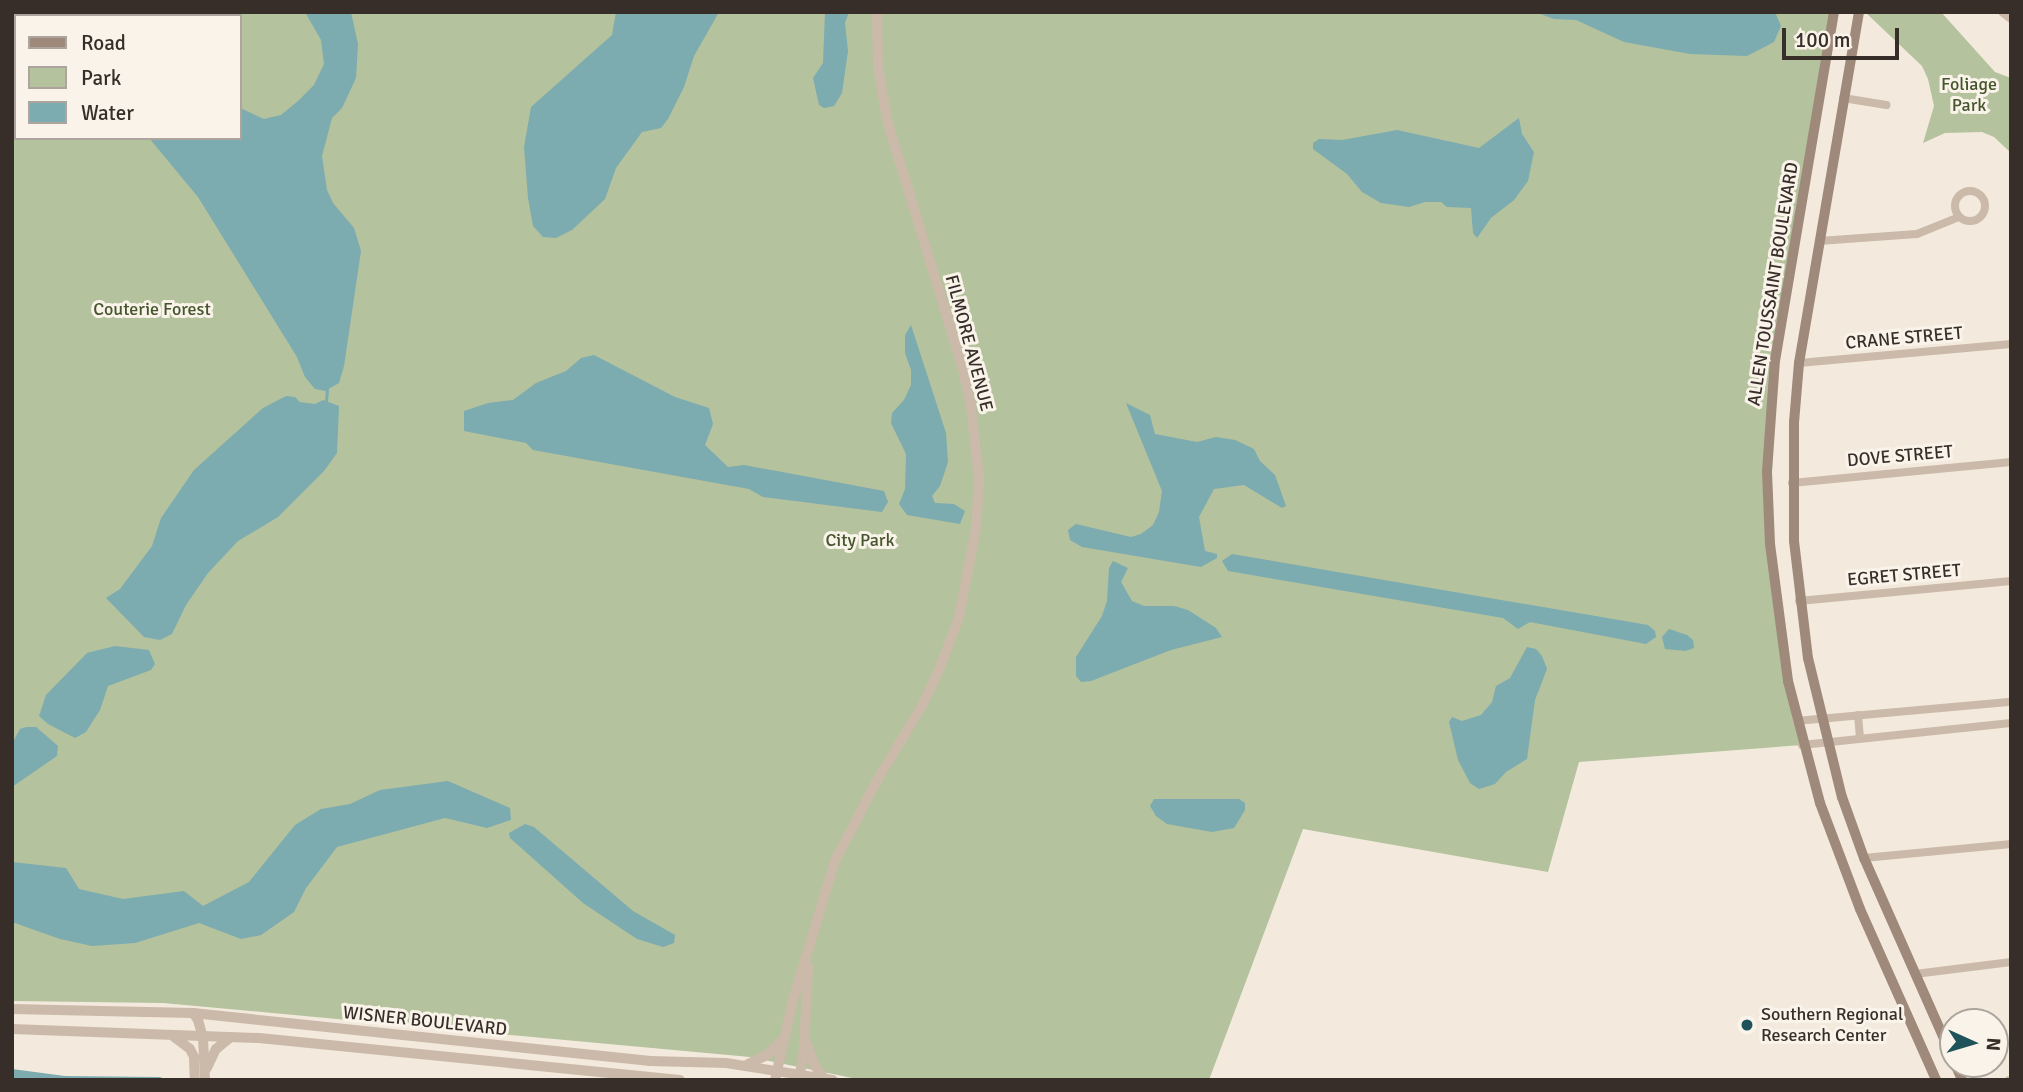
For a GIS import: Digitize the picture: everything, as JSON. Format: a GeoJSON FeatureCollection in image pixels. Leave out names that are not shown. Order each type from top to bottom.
{"type":"FeatureCollection","features":[{"type":"Feature","properties":{"kind":"main road","name":"ALLEN TOUSSAINT BOULEVARD"},"geometry":{"type":"LineString","coordinates":[[1834,12],[1784,304],[1770,412],[1770,544],[1782,646],[1802,745],[1820,803],[1860,909],[1936,1080]]}},
{"type":"Feature","properties":{"kind":"main road"},"geometry":{"type":"LineString","coordinates":[[1859,12],[1799,363],[1792,483],[1794,541],[1799,601],[1826,741],[1864,858],[1939,1028]]}},
{"type":"Feature","properties":{"kind":"main road"},"geometry":{"type":"LineString","coordinates":[[1829,44],[1852,47]]}},
{"type":"Feature","properties":{"kind":"main road"},"geometry":{"type":"LineString","coordinates":[[1784,304],[1807,306]]}},
{"type":"Feature","properties":{"kind":"main road"},"geometry":{"type":"LineString","coordinates":[[1770,544],[1794,541]]}},
{"type":"Feature","properties":{"kind":"main road"},"geometry":{"type":"LineString","coordinates":[[1860,909],[1883,901]]}},
{"type":"Feature","properties":{"kind":"main road"},"geometry":{"type":"LineString","coordinates":[[1917,1036],[1937,1024]]}},
{"type":"Feature","properties":{"kind":"street","name":"FILMORE AVENUE"},"geometry":{"type":"LineString","coordinates":[[776,1075],[783,1038],[820,906],[846,838],[923,704],[950,643],[967,586],[976,529],[978,478],[971,407],[959,356],[888,124],[878,67],[877,12]]}},
{"type":"Feature","properties":{"kind":"street"},"geometry":{"type":"LineString","coordinates":[[2003,12],[2011,19]]}},
{"type":"Feature","properties":{"kind":"street"},"geometry":{"type":"LineString","coordinates":[[1843,98],[1886,105]]}},
{"type":"Feature","properties":{"kind":"street"},"geometry":{"type":"LineString","coordinates":[[1819,241],[1917,234],[1959,217]]}},
{"type":"Feature","properties":{"kind":"street","name":"CRANE STREET"},"geometry":{"type":"LineString","coordinates":[[1799,363],[2011,344]]}},
{"type":"Feature","properties":{"kind":"street","name":"DOVE STREET"},"geometry":{"type":"LineString","coordinates":[[1792,483],[2011,462]]}},
{"type":"Feature","properties":{"kind":"street","name":"EGRET STREET"},"geometry":{"type":"LineString","coordinates":[[1799,601],[2011,581]]}},
{"type":"Feature","properties":{"kind":"street"},"geometry":{"type":"LineString","coordinates":[[1796,721],[2011,702]]}},
{"type":"Feature","properties":{"kind":"street"},"geometry":{"type":"LineString","coordinates":[[1858,715],[1860,737]]}},
{"type":"Feature","properties":{"kind":"street"},"geometry":{"type":"LineString","coordinates":[[1802,745],[2011,723]]}},
{"type":"Feature","properties":{"kind":"street"},"geometry":{"type":"LineString","coordinates":[[1864,858],[2011,844]]}},
{"type":"Feature","properties":{"kind":"street","name":"FILMORE AVENUE"},"geometry":{"type":"LineString","coordinates":[[800,1077],[810,948]]}},
{"type":"Feature","properties":{"kind":"street"},"geometry":{"type":"LineString","coordinates":[[1915,974],[2011,962]]}},
{"type":"Feature","properties":{"kind":"street","name":"WISNER BOULEVARD"},"geometry":{"type":"LineString","coordinates":[[12,1009],[193,1013],[650,1061],[745,1065],[776,1075],[829,1079]]}},
{"type":"Feature","properties":{"kind":"street"},"geometry":{"type":"LineString","coordinates":[[129,1012],[123,1023],[130,1034]]}},
{"type":"Feature","properties":{"kind":"street"},"geometry":{"type":"LineString","coordinates":[[193,1013],[203,1037],[205,1078]]}},
{"type":"Feature","properties":{"kind":"street","name":"WISNER BOULEVARD"},"geometry":{"type":"LineString","coordinates":[[12,1029],[231,1037],[519,1062],[680,1080]]}},
{"type":"Feature","properties":{"kind":"street"},"geometry":{"type":"LineString","coordinates":[[172,1035],[190,1049],[195,1080]]}},
{"type":"Feature","properties":{"kind":"street"},"geometry":{"type":"LineString","coordinates":[[804,1036],[810,1055],[829,1079]]}},
{"type":"Feature","properties":{"kind":"street"},"geometry":{"type":"LineString","coordinates":[[205,1078],[214,1051],[231,1037]]}},
{"type":"Feature","properties":{"kind":"street"},"geometry":{"type":"LineString","coordinates":[[745,1065],[769,1053],[783,1038]]}},
{"type":"Feature","properties":{"kind":"green space","name":"City Park"},"geometry":{"type":"Polygon","coordinates":[[[12,12],[1834,12],[1775,360],[1770,544],[1802,745],[1579,762],[1548,872],[1303,829],[1209,1080],[862,1080],[750,1057],[163,1003],[12,1001],[12,12]]]}},
{"type":"Feature","properties":{"kind":"green space","name":"Foliage Park"},"geometry":{"type":"Polygon","coordinates":[[[1865,12],[1941,12],[1995,72],[2011,78],[2011,153],[1994,137],[1982,132],[1945,133],[1923,143],[1934,106],[1928,79],[1922,66],[1865,12]]]}},
{"type":"Feature","properties":{"kind":"water"},"geometry":{"type":"Polygon","coordinates":[[[305,12],[351,12],[358,44],[356,78],[342,108],[332,118],[322,156],[327,190],[333,203],[354,228],[361,251],[344,366],[339,383],[325,391],[315,389],[305,377],[297,357],[198,197],[151,140],[242,140],[242,109],[264,119],[281,115],[314,85],[324,64],[321,40],[305,12]]]}},
{"type":"Feature","properties":{"kind":"water"},"geometry":{"type":"Polygon","coordinates":[[[616,12],[719,12],[694,56],[684,87],[661,128],[642,132],[616,168],[605,199],[572,230],[556,238],[543,237],[533,226],[528,198],[524,147],[531,107],[612,35],[616,12]]]}},
{"type":"Feature","properties":{"kind":"water"},"geometry":{"type":"Polygon","coordinates":[[[825,12],[849,12],[845,23],[848,51],[842,93],[834,106],[824,108],[819,105],[813,78],[823,63],[825,12]]]}},
{"type":"Feature","properties":{"kind":"water"},"geometry":{"type":"Polygon","coordinates":[[[1535,12],[1775,12],[1781,26],[1774,42],[1747,56],[1690,54],[1624,42],[1576,20],[1554,19],[1535,12]]]}},
{"type":"Feature","properties":{"kind":"water"},"geometry":{"type":"Polygon","coordinates":[[[1519,118],[1522,134],[1534,152],[1528,181],[1514,200],[1491,218],[1477,238],[1473,233],[1471,208],[1447,207],[1441,202],[1425,202],[1409,207],[1381,203],[1362,192],[1347,174],[1313,149],[1313,143],[1319,139],[1342,140],[1397,130],[1479,148],[1519,118]]]}},
{"type":"Feature","properties":{"kind":"water"},"geometry":{"type":"Polygon","coordinates":[[[911,325],[946,433],[948,462],[940,486],[932,496],[935,503],[954,504],[965,511],[960,524],[907,515],[899,504],[905,489],[906,454],[891,423],[892,413],[904,400],[911,385],[911,370],[905,353],[905,335],[911,325]]]}},
{"type":"Feature","properties":{"kind":"water"},"geometry":{"type":"Polygon","coordinates":[[[594,355],[675,397],[709,408],[713,424],[705,445],[728,467],[744,465],[884,491],[888,502],[882,512],[763,497],[749,489],[533,450],[526,443],[464,431],[464,411],[488,403],[513,400],[536,383],[566,371],[581,358],[594,355]]]}},
{"type":"Feature","properties":{"kind":"water"},"geometry":{"type":"Polygon","coordinates":[[[286,396],[295,397],[300,402],[315,404],[323,400],[339,406],[337,453],[324,471],[278,517],[238,541],[208,573],[186,605],[172,634],[160,640],[144,637],[106,598],[120,589],[152,546],[161,518],[194,470],[263,408],[286,396]]]}},
{"type":"Feature","properties":{"kind":"water"},"geometry":{"type":"Polygon","coordinates":[[[1126,403],[1150,415],[1155,434],[1197,442],[1216,437],[1235,440],[1254,449],[1260,461],[1275,475],[1286,506],[1282,508],[1244,485],[1214,489],[1199,517],[1205,551],[1217,554],[1217,558],[1201,567],[1082,547],[1070,540],[1068,530],[1076,524],[1131,537],[1141,534],[1153,525],[1159,512],[1162,491],[1126,403]]]}},
{"type":"Feature","properties":{"kind":"water"},"geometry":{"type":"Polygon","coordinates":[[[1232,554],[1648,625],[1655,631],[1656,637],[1646,644],[1530,622],[1518,629],[1503,618],[1228,571],[1222,561],[1232,554]]]}},
{"type":"Feature","properties":{"kind":"water"},"geometry":{"type":"Polygon","coordinates":[[[1113,561],[1128,568],[1121,582],[1132,601],[1144,606],[1174,606],[1188,610],[1216,628],[1222,637],[1171,650],[1091,681],[1081,682],[1076,676],[1076,657],[1102,616],[1107,601],[1109,568],[1113,561]]]}},
{"type":"Feature","properties":{"kind":"water"},"geometry":{"type":"Polygon","coordinates":[[[1669,629],[1687,635],[1693,640],[1694,648],[1685,651],[1665,649],[1662,637],[1669,629]]]}},
{"type":"Feature","properties":{"kind":"water"},"geometry":{"type":"Polygon","coordinates":[[[115,646],[149,650],[155,664],[151,670],[108,686],[100,710],[86,732],[75,738],[48,724],[39,716],[46,695],[87,653],[115,646]]]}},
{"type":"Feature","properties":{"kind":"water"},"geometry":{"type":"Polygon","coordinates":[[[1527,647],[1536,649],[1547,669],[1535,700],[1527,759],[1506,772],[1495,784],[1479,789],[1470,783],[1458,760],[1449,722],[1452,717],[1462,721],[1481,715],[1492,702],[1496,686],[1510,678],[1527,647]]]}},
{"type":"Feature","properties":{"kind":"water"},"geometry":{"type":"Polygon","coordinates":[[[36,727],[58,746],[57,756],[12,787],[12,744],[20,729],[36,727]]]}},
{"type":"Feature","properties":{"kind":"water"},"geometry":{"type":"Polygon","coordinates":[[[448,781],[510,808],[511,820],[487,828],[445,818],[337,847],[306,888],[294,912],[261,935],[241,939],[199,923],[135,943],[92,946],[60,939],[12,922],[12,862],[66,868],[79,889],[123,899],[184,891],[203,906],[249,882],[295,825],[321,809],[350,804],[380,790],[448,781]]]}},
{"type":"Feature","properties":{"kind":"water"},"geometry":{"type":"Polygon","coordinates":[[[1154,799],[1239,799],[1245,803],[1245,810],[1234,828],[1212,832],[1167,824],[1156,816],[1150,806],[1154,799]]]}},
{"type":"Feature","properties":{"kind":"water"},"geometry":{"type":"Polygon","coordinates":[[[525,824],[534,827],[633,911],[675,935],[674,943],[663,947],[637,939],[583,903],[510,838],[509,833],[525,824]]]}},
{"type":"Feature","properties":{"kind":"water"},"geometry":{"type":"Polygon","coordinates":[[[12,1069],[65,1076],[160,1077],[167,1080],[12,1080],[12,1069]]]}},
{"type":"Feature","properties":{"kind":"waterway"},"geometry":{"type":"LineString","coordinates":[[326,401],[327,390]]}},
{"type":"Feature","properties":{"kind":"place","name":"Southern Regional Research Center"},"geometry":{"type":"Point","coordinates":[1747,1025]}},
{"type":"Feature","properties":{"kind":"park label","name":"Couterie Forest"},"geometry":{"type":"Point","coordinates":[152,309]}}]}
